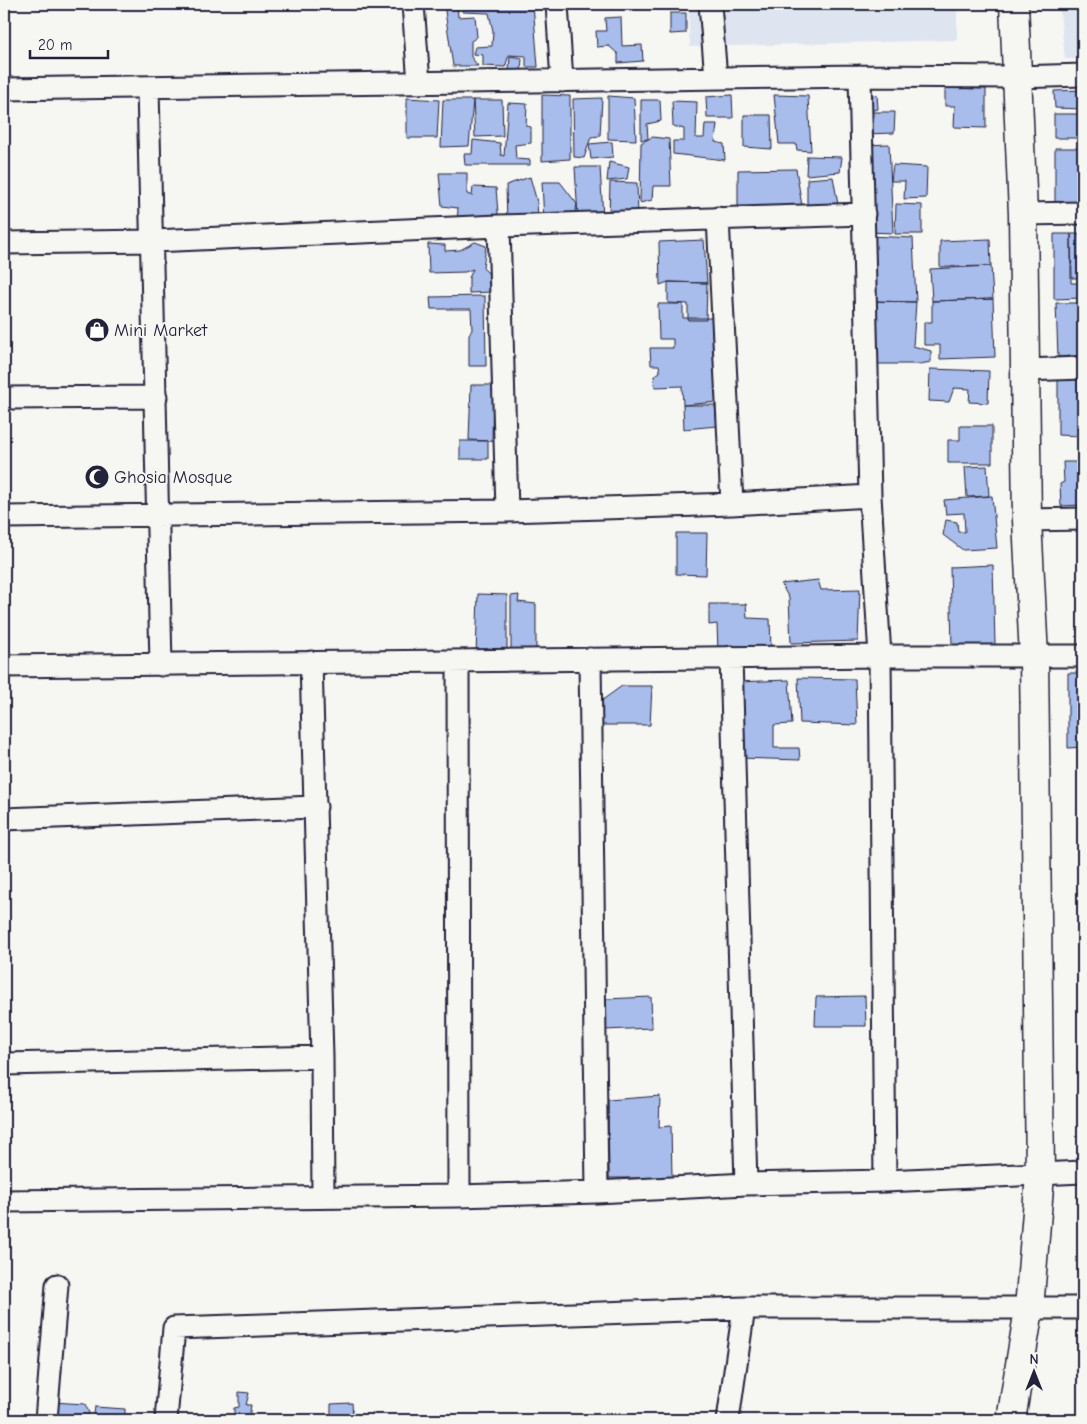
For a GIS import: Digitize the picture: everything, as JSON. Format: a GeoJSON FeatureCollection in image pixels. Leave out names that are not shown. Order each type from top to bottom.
{"type":"FeatureCollection","features":[{"type":"Feature","properties":{"kind":"main road"},"geometry":{"type":"LineString","coordinates":[[1011,1420],[1029,1309],[1040,1175],[1034,657],[1027,520],[1023,214],[1014,4]]}},
{"type":"Feature","properties":{"kind":"street"},"geometry":{"type":"LineString","coordinates":[[413,4],[419,83]]}},
{"type":"Feature","properties":{"kind":"street"},"geometry":{"type":"LineString","coordinates":[[557,4],[562,81]]}},
{"type":"Feature","properties":{"kind":"street"},"geometry":{"type":"LineString","coordinates":[[710,4],[716,78]]}},
{"type":"Feature","properties":{"kind":"street"},"geometry":{"type":"LineString","coordinates":[[4,89],[860,76],[1016,77],[1083,75]]}},
{"type":"Feature","properties":{"kind":"street"},"geometry":{"type":"LineString","coordinates":[[860,76],[870,496],[880,656],[885,1182]]}},
{"type":"Feature","properties":{"kind":"street"},"geometry":{"type":"LineString","coordinates":[[148,87],[161,664]]}},
{"type":"Feature","properties":{"kind":"street"},"geometry":{"type":"LineString","coordinates":[[1023,214],[1083,213]]}},
{"type":"Feature","properties":{"kind":"street"},"geometry":{"type":"LineString","coordinates":[[4,243],[152,241],[499,226],[864,214]]}},
{"type":"Feature","properties":{"kind":"street"},"geometry":{"type":"LineString","coordinates":[[718,218],[732,504]]}},
{"type":"Feature","properties":{"kind":"street"},"geometry":{"type":"LineString","coordinates":[[499,226],[507,511]]}},
{"type":"Feature","properties":{"kind":"street"},"geometry":{"type":"LineString","coordinates":[[1024,370],[1083,368]]}},
{"type":"Feature","properties":{"kind":"street"},"geometry":{"type":"LineString","coordinates":[[4,398],[156,397]]}},
{"type":"Feature","properties":{"kind":"street"},"geometry":{"type":"LineString","coordinates":[[4,517],[507,511],[732,504],[870,496]]}},
{"type":"Feature","properties":{"kind":"street"},"geometry":{"type":"LineString","coordinates":[[1027,520],[1083,518]]}},
{"type":"Feature","properties":{"kind":"street"},"geometry":{"type":"LineString","coordinates":[[4,666],[731,657],[1083,656]]}},
{"type":"Feature","properties":{"kind":"street"},"geometry":{"type":"LineString","coordinates":[[731,657],[746,1184]]}},
{"type":"Feature","properties":{"kind":"street"},"geometry":{"type":"LineString","coordinates":[[590,659],[597,1192]]}},
{"type":"Feature","properties":{"kind":"street"},"geometry":{"type":"LineString","coordinates":[[458,661],[459,1196]]}},
{"type":"Feature","properties":{"kind":"street"},"geometry":{"type":"LineString","coordinates":[[311,662],[322,1057],[323,1197]]}},
{"type":"Feature","properties":{"kind":"street"},"geometry":{"type":"LineString","coordinates":[[4,819],[316,807]]}},
{"type":"Feature","properties":{"kind":"street"},"geometry":{"type":"LineString","coordinates":[[4,1064],[322,1057]]}},
{"type":"Feature","properties":{"kind":"street"},"geometry":{"type":"LineString","coordinates":[[4,1201],[459,1196],[597,1192],[746,1184],[885,1182],[1083,1172]]}},
{"type":"Feature","properties":{"kind":"street"},"geometry":{"type":"LineString","coordinates":[[46,1420],[57,1285]]}},
{"type":"Feature","properties":{"kind":"street"},"geometry":{"type":"LineString","coordinates":[[728,1420],[744,1308]]}},
{"type":"Feature","properties":{"kind":"street"},"geometry":{"type":"LineString","coordinates":[[166,1420],[174,1328],[744,1308],[1083,1308]]}},
{"type":"Feature","properties":{"kind":"shaded area"},"geometry":{"type":"Polygon","coordinates":[[[688,4],[957,4],[957,40],[690,47],[688,4]]]}},
{"type":"Feature","properties":{"kind":"shaded area"},"geometry":{"type":"Polygon","coordinates":[[[1059,4],[1083,4],[1083,59],[1065,59],[1059,4]]]}},
{"type":"Feature","properties":{"kind":"building"},"geometry":{"type":"Polygon","coordinates":[[[444,4],[457,4],[458,17],[475,16],[477,37],[471,41],[471,57],[478,66],[453,66],[444,4]]]}},
{"type":"Feature","properties":{"kind":"building"},"geometry":{"type":"Polygon","coordinates":[[[463,4],[533,4],[538,67],[526,67],[526,56],[509,55],[505,67],[483,66],[483,55],[473,54],[475,47],[492,46],[493,31],[489,13],[463,12],[463,4]]]}},
{"type":"Feature","properties":{"kind":"building"},"geometry":{"type":"Polygon","coordinates":[[[670,13],[686,13],[686,33],[670,34],[670,13]]]}},
{"type":"Feature","properties":{"kind":"building"},"geometry":{"type":"Polygon","coordinates":[[[621,17],[622,46],[642,45],[643,61],[618,63],[618,54],[609,46],[597,47],[596,31],[606,31],[605,18],[621,17]]]}},
{"type":"Feature","properties":{"kind":"building"},"geometry":{"type":"Polygon","coordinates":[[[510,56],[522,58],[521,72],[509,70],[510,56]]]}},
{"type":"Feature","properties":{"kind":"building"},"geometry":{"type":"Polygon","coordinates":[[[945,88],[986,89],[986,128],[954,127],[955,106],[945,106],[945,88]]]}},
{"type":"Feature","properties":{"kind":"building"},"geometry":{"type":"Polygon","coordinates":[[[1083,90],[1083,109],[1055,108],[1054,91],[1083,90]]]}},
{"type":"Feature","properties":{"kind":"building"},"geometry":{"type":"Polygon","coordinates":[[[542,95],[570,96],[570,159],[542,161],[542,95]]]}},
{"type":"Feature","properties":{"kind":"building"},"geometry":{"type":"Polygon","coordinates":[[[732,95],[733,118],[707,118],[706,97],[732,95]]]}},
{"type":"Feature","properties":{"kind":"building"},"geometry":{"type":"Polygon","coordinates":[[[774,95],[808,96],[811,151],[797,150],[796,144],[779,144],[774,95]]]}},
{"type":"Feature","properties":{"kind":"building"},"geometry":{"type":"Polygon","coordinates":[[[877,95],[878,109],[864,112],[865,96],[877,95]]]}},
{"type":"Feature","properties":{"kind":"building"},"geometry":{"type":"Polygon","coordinates":[[[608,96],[634,98],[636,140],[608,139],[608,96]]]}},
{"type":"Feature","properties":{"kind":"building"},"geometry":{"type":"Polygon","coordinates":[[[407,98],[439,100],[437,138],[407,138],[407,98]]]}},
{"type":"Feature","properties":{"kind":"building"},"geometry":{"type":"Polygon","coordinates":[[[602,98],[600,136],[591,137],[584,158],[574,157],[573,99],[602,98]]]}},
{"type":"Feature","properties":{"kind":"building"},"geometry":{"type":"Polygon","coordinates":[[[443,100],[473,100],[469,146],[441,147],[443,100]]]}},
{"type":"Feature","properties":{"kind":"building"},"geometry":{"type":"Polygon","coordinates":[[[473,100],[502,100],[503,136],[475,137],[473,100]]]}},
{"type":"Feature","properties":{"kind":"building"},"geometry":{"type":"Polygon","coordinates":[[[641,100],[660,100],[661,121],[647,124],[648,139],[641,140],[641,100]]]}},
{"type":"Feature","properties":{"kind":"building"},"geometry":{"type":"Polygon","coordinates":[[[672,101],[697,102],[696,138],[704,138],[705,124],[717,124],[715,142],[724,144],[725,160],[673,154],[673,141],[684,141],[684,129],[673,126],[672,101]]]}},
{"type":"Feature","properties":{"kind":"building"},"geometry":{"type":"Polygon","coordinates":[[[508,103],[527,104],[526,126],[531,127],[531,143],[515,145],[516,159],[530,160],[530,165],[465,165],[464,154],[472,154],[473,140],[500,143],[501,155],[504,156],[508,103]]]}},
{"type":"Feature","properties":{"kind":"building"},"geometry":{"type":"Polygon","coordinates":[[[864,112],[895,112],[894,133],[864,134],[864,112]]]}},
{"type":"Feature","properties":{"kind":"building"},"geometry":{"type":"Polygon","coordinates":[[[1054,114],[1083,114],[1083,138],[1054,138],[1054,114]]]}},
{"type":"Feature","properties":{"kind":"building"},"geometry":{"type":"Polygon","coordinates":[[[744,115],[771,115],[772,149],[744,147],[744,115]]]}},
{"type":"Feature","properties":{"kind":"building"},"geometry":{"type":"Polygon","coordinates":[[[652,137],[669,139],[671,186],[653,186],[652,200],[640,203],[641,143],[652,137]]]}},
{"type":"Feature","properties":{"kind":"building"},"geometry":{"type":"Polygon","coordinates":[[[612,142],[613,157],[591,159],[589,144],[612,142]]]}},
{"type":"Feature","properties":{"kind":"building"},"geometry":{"type":"Polygon","coordinates":[[[889,144],[893,233],[868,232],[867,145],[889,144]]]}},
{"type":"Feature","properties":{"kind":"building"},"geometry":{"type":"Polygon","coordinates":[[[1055,148],[1083,148],[1083,208],[1055,209],[1055,148]]]}},
{"type":"Feature","properties":{"kind":"building"},"geometry":{"type":"Polygon","coordinates":[[[807,156],[842,157],[840,172],[806,175],[807,156]]]}},
{"type":"Feature","properties":{"kind":"building"},"geometry":{"type":"Polygon","coordinates":[[[609,162],[629,167],[627,179],[607,181],[609,162]]]}},
{"type":"Feature","properties":{"kind":"building"},"geometry":{"type":"Polygon","coordinates":[[[893,165],[927,167],[926,198],[904,199],[905,181],[891,181],[893,165]]]}},
{"type":"Feature","properties":{"kind":"building"},"geometry":{"type":"Polygon","coordinates":[[[575,167],[600,167],[603,217],[578,218],[575,167]]]}},
{"type":"Feature","properties":{"kind":"building"},"geometry":{"type":"Polygon","coordinates":[[[796,169],[802,206],[738,207],[738,170],[796,169]]]}},
{"type":"Feature","properties":{"kind":"building"},"geometry":{"type":"Polygon","coordinates":[[[439,173],[467,173],[467,194],[472,196],[473,187],[496,188],[499,226],[457,226],[458,208],[442,206],[439,173]]]}},
{"type":"Feature","properties":{"kind":"building"},"geometry":{"type":"Polygon","coordinates":[[[530,177],[537,202],[538,220],[507,223],[506,185],[530,177]]]}},
{"type":"Feature","properties":{"kind":"building"},"geometry":{"type":"Polygon","coordinates":[[[833,177],[839,210],[807,211],[807,179],[833,177]]]}},
{"type":"Feature","properties":{"kind":"building"},"geometry":{"type":"Polygon","coordinates":[[[542,182],[560,182],[577,204],[574,219],[544,221],[542,182]]]}},
{"type":"Feature","properties":{"kind":"building"},"geometry":{"type":"Polygon","coordinates":[[[610,182],[637,183],[638,217],[609,218],[610,182]]]}},
{"type":"Feature","properties":{"kind":"building"},"geometry":{"type":"Polygon","coordinates":[[[896,204],[922,205],[922,234],[895,234],[896,204]]]}},
{"type":"Feature","properties":{"kind":"building"},"geometry":{"type":"Polygon","coordinates":[[[1054,234],[1071,234],[1071,283],[1083,283],[1083,298],[1054,299],[1054,234]]]}},
{"type":"Feature","properties":{"kind":"building"},"geometry":{"type":"Polygon","coordinates":[[[1071,234],[1083,234],[1083,278],[1072,278],[1071,234]]]}},
{"type":"Feature","properties":{"kind":"building"},"geometry":{"type":"Polygon","coordinates":[[[869,236],[913,238],[916,302],[871,301],[869,236]]]}},
{"type":"Feature","properties":{"kind":"building"},"geometry":{"type":"Polygon","coordinates":[[[990,239],[991,266],[940,267],[940,241],[990,239]]]}},
{"type":"Feature","properties":{"kind":"building"},"geometry":{"type":"Polygon","coordinates":[[[704,240],[707,283],[668,282],[660,285],[659,242],[704,240]]]}},
{"type":"Feature","properties":{"kind":"building"},"geometry":{"type":"Polygon","coordinates":[[[475,242],[486,246],[483,268],[489,274],[492,292],[469,293],[469,278],[473,269],[465,272],[429,273],[428,244],[445,245],[445,251],[460,250],[475,242]]]}},
{"type":"Feature","properties":{"kind":"building"},"geometry":{"type":"Polygon","coordinates":[[[991,266],[993,299],[932,301],[930,269],[991,266]]]}},
{"type":"Feature","properties":{"kind":"building"},"geometry":{"type":"Polygon","coordinates":[[[668,282],[707,283],[706,320],[688,320],[688,304],[668,303],[668,282]]]}},
{"type":"Feature","properties":{"kind":"building"},"geometry":{"type":"Polygon","coordinates":[[[485,296],[486,366],[469,366],[469,334],[472,330],[471,309],[431,309],[430,297],[485,296]]]}},
{"type":"Feature","properties":{"kind":"building"},"geometry":{"type":"Polygon","coordinates":[[[993,299],[995,357],[940,359],[940,345],[924,345],[924,322],[932,322],[932,301],[993,299]]]}},
{"type":"Feature","properties":{"kind":"building"},"geometry":{"type":"Polygon","coordinates":[[[871,301],[916,302],[913,346],[931,351],[931,362],[920,364],[872,364],[871,301]]]}},
{"type":"Feature","properties":{"kind":"building"},"geometry":{"type":"Polygon","coordinates":[[[1056,303],[1083,303],[1083,355],[1058,357],[1056,303]]]}},
{"type":"Feature","properties":{"kind":"building"},"geometry":{"type":"Polygon","coordinates":[[[658,304],[683,304],[683,318],[715,318],[717,402],[683,405],[682,386],[655,387],[654,376],[660,372],[659,365],[651,365],[650,348],[673,348],[673,339],[659,339],[658,304]]]}},
{"type":"Feature","properties":{"kind":"building"},"geometry":{"type":"Polygon","coordinates":[[[930,369],[989,371],[988,403],[969,402],[970,389],[954,388],[949,402],[929,401],[930,369]]]}},
{"type":"Feature","properties":{"kind":"building"},"geometry":{"type":"Polygon","coordinates":[[[1058,378],[1083,378],[1083,426],[1079,426],[1078,436],[1058,435],[1058,378]]]}},
{"type":"Feature","properties":{"kind":"building"},"geometry":{"type":"Polygon","coordinates":[[[471,385],[493,385],[492,441],[469,440],[471,385]]]}},
{"type":"Feature","properties":{"kind":"building"},"geometry":{"type":"Polygon","coordinates":[[[683,405],[715,405],[717,426],[684,429],[683,405]]]}},
{"type":"Feature","properties":{"kind":"building"},"geometry":{"type":"Polygon","coordinates":[[[960,426],[992,426],[992,463],[948,463],[948,440],[960,440],[960,426]]]}},
{"type":"Feature","properties":{"kind":"building"},"geometry":{"type":"Polygon","coordinates":[[[1081,440],[1083,440],[1083,505],[1061,506],[1060,484],[1064,482],[1063,462],[1081,462],[1081,440]]]}},
{"type":"Feature","properties":{"kind":"building"},"geometry":{"type":"Polygon","coordinates":[[[460,441],[488,441],[488,459],[460,459],[460,441]]]}},
{"type":"Feature","properties":{"kind":"building"},"geometry":{"type":"Polygon","coordinates":[[[987,466],[989,496],[967,497],[965,467],[987,466]]]}},
{"type":"Feature","properties":{"kind":"building"},"geometry":{"type":"Polygon","coordinates":[[[992,496],[997,548],[963,550],[943,535],[946,520],[957,522],[958,532],[965,532],[964,513],[946,514],[944,500],[992,496]]]}},
{"type":"Feature","properties":{"kind":"building"},"geometry":{"type":"Polygon","coordinates":[[[676,533],[707,533],[706,575],[676,574],[676,533]]]}},
{"type":"Feature","properties":{"kind":"building"},"geometry":{"type":"Polygon","coordinates":[[[993,565],[995,645],[952,646],[950,567],[993,565]]]}},
{"type":"Feature","properties":{"kind":"building"},"geometry":{"type":"Polygon","coordinates":[[[818,580],[821,590],[860,589],[858,641],[791,643],[789,598],[781,584],[818,580]]]}},
{"type":"Feature","properties":{"kind":"building"},"geometry":{"type":"Polygon","coordinates":[[[478,594],[507,595],[507,655],[476,656],[478,594]]]}},
{"type":"Feature","properties":{"kind":"building"},"geometry":{"type":"Polygon","coordinates":[[[519,595],[518,602],[536,604],[536,655],[511,655],[511,596],[519,595]]]}},
{"type":"Feature","properties":{"kind":"building"},"geometry":{"type":"Polygon","coordinates":[[[709,604],[746,604],[747,618],[770,619],[771,651],[718,651],[717,624],[709,625],[709,604]]]}},
{"type":"Feature","properties":{"kind":"building"},"geometry":{"type":"Polygon","coordinates":[[[1068,673],[1083,673],[1083,747],[1068,748],[1068,673]]]}},
{"type":"Feature","properties":{"kind":"building"},"geometry":{"type":"Polygon","coordinates":[[[798,678],[855,679],[857,725],[800,723],[798,678]]]}},
{"type":"Feature","properties":{"kind":"building"},"geometry":{"type":"Polygon","coordinates":[[[789,680],[792,724],[774,725],[774,748],[799,748],[800,760],[739,758],[737,682],[789,680]]]}},
{"type":"Feature","properties":{"kind":"building"},"geometry":{"type":"Polygon","coordinates":[[[622,686],[652,686],[650,725],[600,725],[601,701],[622,686]]]}},
{"type":"Feature","properties":{"kind":"building"},"geometry":{"type":"Polygon","coordinates":[[[865,996],[866,1026],[815,1026],[816,997],[865,996]]]}},
{"type":"Feature","properties":{"kind":"building"},"geometry":{"type":"Polygon","coordinates":[[[651,997],[652,1028],[604,1030],[605,999],[651,997]]]}},
{"type":"Feature","properties":{"kind":"building"},"geometry":{"type":"Polygon","coordinates":[[[660,1096],[659,1127],[671,1126],[672,1178],[609,1178],[608,1100],[660,1096]]]}},
{"type":"Feature","properties":{"kind":"building"},"geometry":{"type":"Polygon","coordinates":[[[239,1392],[249,1393],[246,1405],[251,1405],[249,1418],[234,1417],[234,1408],[239,1407],[239,1392]]]}},
{"type":"Feature","properties":{"kind":"building"},"geometry":{"type":"Polygon","coordinates":[[[52,1402],[85,1404],[89,1413],[85,1420],[50,1420],[52,1402]]]}},
{"type":"Feature","properties":{"kind":"building"},"geometry":{"type":"Polygon","coordinates":[[[352,1403],[353,1417],[331,1416],[331,1404],[352,1403]]]}},
{"type":"Feature","properties":{"kind":"building"},"geometry":{"type":"Polygon","coordinates":[[[95,1407],[125,1409],[125,1420],[93,1420],[95,1407]]]}},
{"type":"Feature","properties":{"kind":"place","name":"Mini Market"},"geometry":{"type":"Point","coordinates":[97,330]}},
{"type":"Feature","properties":{"kind":"place","name":"Ghosia Mosque"},"geometry":{"type":"Point","coordinates":[97,477]}}]}
